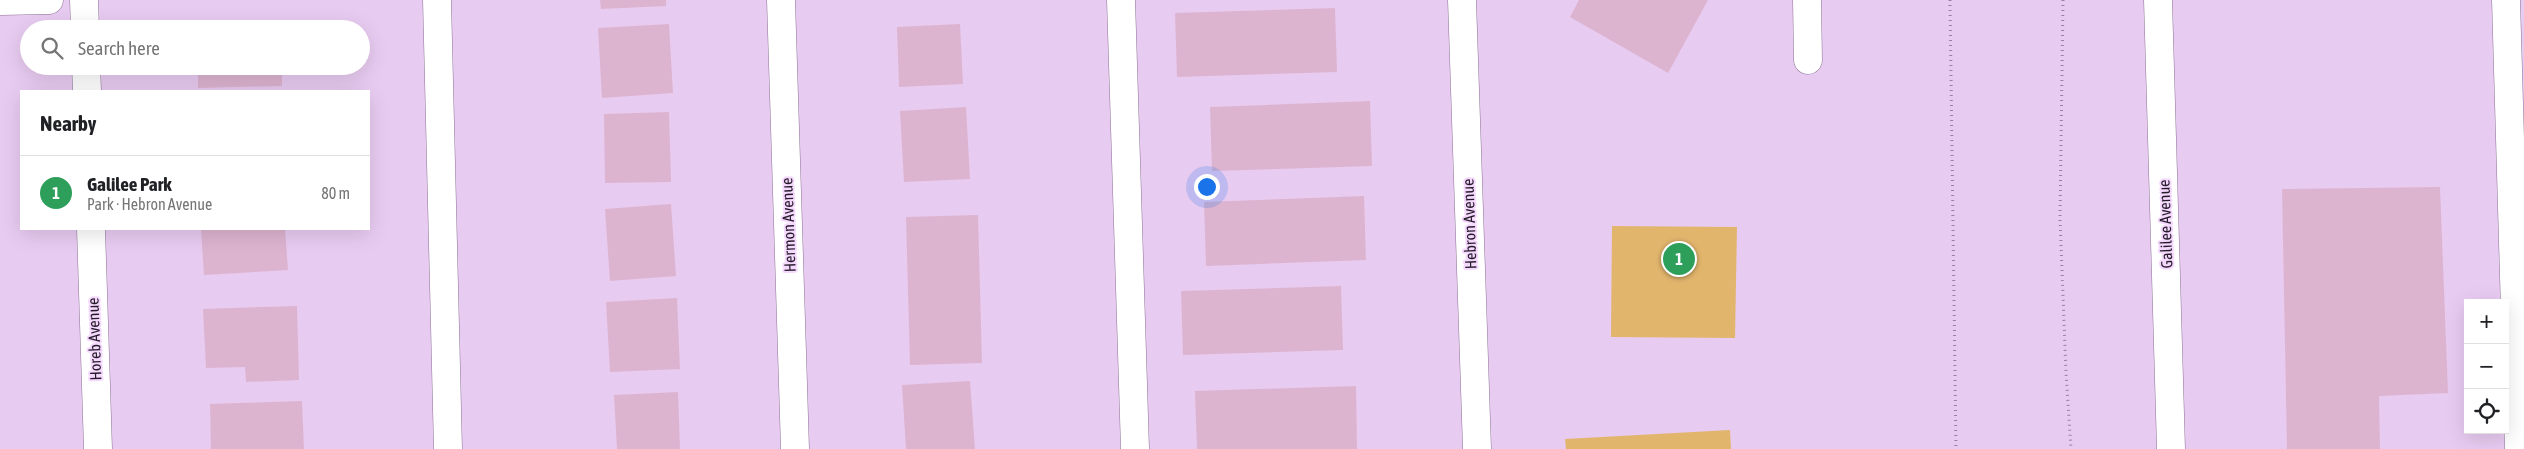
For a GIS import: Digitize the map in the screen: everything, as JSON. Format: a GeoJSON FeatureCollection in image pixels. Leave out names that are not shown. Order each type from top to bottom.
{"type":"FeatureCollection","features":[{"type":"Feature","properties":{"kind":"street"},"geometry":{"type":"LineString","coordinates":[[0,1],[49,0]]}},
{"type":"Feature","properties":{"kind":"street"},"geometry":{"type":"LineString","coordinates":[[84,0],[85,20]]}},
{"type":"Feature","properties":{"kind":"street"},"geometry":{"type":"LineString","coordinates":[[437,0],[448,449]]}},
{"type":"Feature","properties":{"kind":"street","name":"Hermon Avenue"},"geometry":{"type":"LineString","coordinates":[[781,0],[795,449]]}},
{"type":"Feature","properties":{"kind":"street"},"geometry":{"type":"LineString","coordinates":[[1122,0],[1135,449]]}},
{"type":"Feature","properties":{"kind":"street","name":"Hebron Avenue"},"geometry":{"type":"LineString","coordinates":[[1462,0],[1477,449]]}},
{"type":"Feature","properties":{"kind":"street"},"geometry":{"type":"LineString","coordinates":[[1807,0],[1808,60]]}},
{"type":"Feature","properties":{"kind":"street","name":"Galilee Avenue"},"geometry":{"type":"LineString","coordinates":[[2158,0],[2171,449]]}},
{"type":"Feature","properties":{"kind":"street"},"geometry":{"type":"LineString","coordinates":[[2506,0],[2519,449]]}},
{"type":"Feature","properties":{"kind":"street"},"geometry":{"type":"LineString","coordinates":[[86,75],[87,90]]}},
{"type":"Feature","properties":{"kind":"street","name":"Horeb Avenue"},"geometry":{"type":"LineString","coordinates":[[91,230],[98,449]]}},
{"type":"Feature","properties":{"kind":"path"},"geometry":{"type":"LineString","coordinates":[[1950,0],[1956,449]]}},
{"type":"Feature","properties":{"kind":"path"},"geometry":{"type":"LineString","coordinates":[[2063,0],[2060,218],[2071,449]]}},
{"type":"Feature","properties":{"kind":"shaded area"},"geometry":{"type":"Polygon","coordinates":[[[1612,226],[1737,227],[1735,338],[1611,337],[1612,226]]]}},
{"type":"Feature","properties":{"kind":"shaded area"},"geometry":{"type":"Polygon","coordinates":[[[1730,430],[1731,449],[1566,449],[1565,439],[1730,430]]]}},
{"type":"Feature","properties":{"kind":"building"},"geometry":{"type":"Polygon","coordinates":[[[600,0],[666,0],[666,6],[601,9],[600,0]]]}},
{"type":"Feature","properties":{"kind":"building"},"geometry":{"type":"Polygon","coordinates":[[[1579,0],[1708,0],[1668,73],[1570,17],[1579,0]]]}},
{"type":"Feature","properties":{"kind":"building"},"geometry":{"type":"Polygon","coordinates":[[[1335,8],[1337,72],[1177,77],[1175,13],[1335,8]]]}},
{"type":"Feature","properties":{"kind":"building"},"geometry":{"type":"Polygon","coordinates":[[[669,24],[673,93],[602,98],[598,28],[669,24]]]}},
{"type":"Feature","properties":{"kind":"building"},"geometry":{"type":"Polygon","coordinates":[[[960,24],[963,84],[899,87],[897,27],[960,24]]]}},
{"type":"Feature","properties":{"kind":"building"},"geometry":{"type":"Polygon","coordinates":[[[198,75],[282,75],[282,86],[198,88],[198,75]]]}},
{"type":"Feature","properties":{"kind":"building"},"geometry":{"type":"Polygon","coordinates":[[[1370,101],[1372,166],[1212,171],[1210,107],[1370,101]]]}},
{"type":"Feature","properties":{"kind":"building"},"geometry":{"type":"Polygon","coordinates":[[[966,107],[970,179],[904,182],[900,111],[966,107]]]}},
{"type":"Feature","properties":{"kind":"building"},"geometry":{"type":"Polygon","coordinates":[[[669,112],[671,182],[605,183],[604,114],[669,112]]]}},
{"type":"Feature","properties":{"kind":"building"},"geometry":{"type":"Polygon","coordinates":[[[2440,187],[2448,393],[2379,396],[2380,449],[2287,449],[2282,189],[2440,187]]]}},
{"type":"Feature","properties":{"kind":"building"},"geometry":{"type":"Polygon","coordinates":[[[1364,196],[1366,260],[1206,266],[1204,202],[1364,196]]]}},
{"type":"Feature","properties":{"kind":"building"},"geometry":{"type":"Polygon","coordinates":[[[671,204],[676,276],[610,281],[605,209],[671,204]]]}},
{"type":"Feature","properties":{"kind":"building"},"geometry":{"type":"Polygon","coordinates":[[[978,215],[982,363],[910,365],[906,217],[978,215]]]}},
{"type":"Feature","properties":{"kind":"building"},"geometry":{"type":"Polygon","coordinates":[[[201,230],[285,230],[288,270],[204,275],[201,230]]]}},
{"type":"Feature","properties":{"kind":"building"},"geometry":{"type":"Polygon","coordinates":[[[1341,286],[1343,350],[1183,355],[1181,291],[1341,286]]]}},
{"type":"Feature","properties":{"kind":"building"},"geometry":{"type":"Polygon","coordinates":[[[677,298],[680,369],[610,372],[606,302],[677,298]]]}},
{"type":"Feature","properties":{"kind":"building"},"geometry":{"type":"Polygon","coordinates":[[[297,306],[299,380],[246,382],[245,367],[206,368],[203,309],[297,306]]]}},
{"type":"Feature","properties":{"kind":"building"},"geometry":{"type":"Polygon","coordinates":[[[970,381],[975,449],[906,449],[902,385],[970,381]]]}},
{"type":"Feature","properties":{"kind":"building"},"geometry":{"type":"Polygon","coordinates":[[[1356,386],[1357,449],[1197,449],[1195,391],[1356,386]]]}},
{"type":"Feature","properties":{"kind":"building"},"geometry":{"type":"Polygon","coordinates":[[[678,392],[680,449],[617,449],[614,395],[678,392]]]}},
{"type":"Feature","properties":{"kind":"building"},"geometry":{"type":"Polygon","coordinates":[[[302,401],[304,449],[211,449],[210,404],[302,401]]]}},
{"type":"Feature","properties":{"kind":"place","name":"Galilee Park"},"geometry":{"type":"Point","coordinates":[1679,259]}}]}
